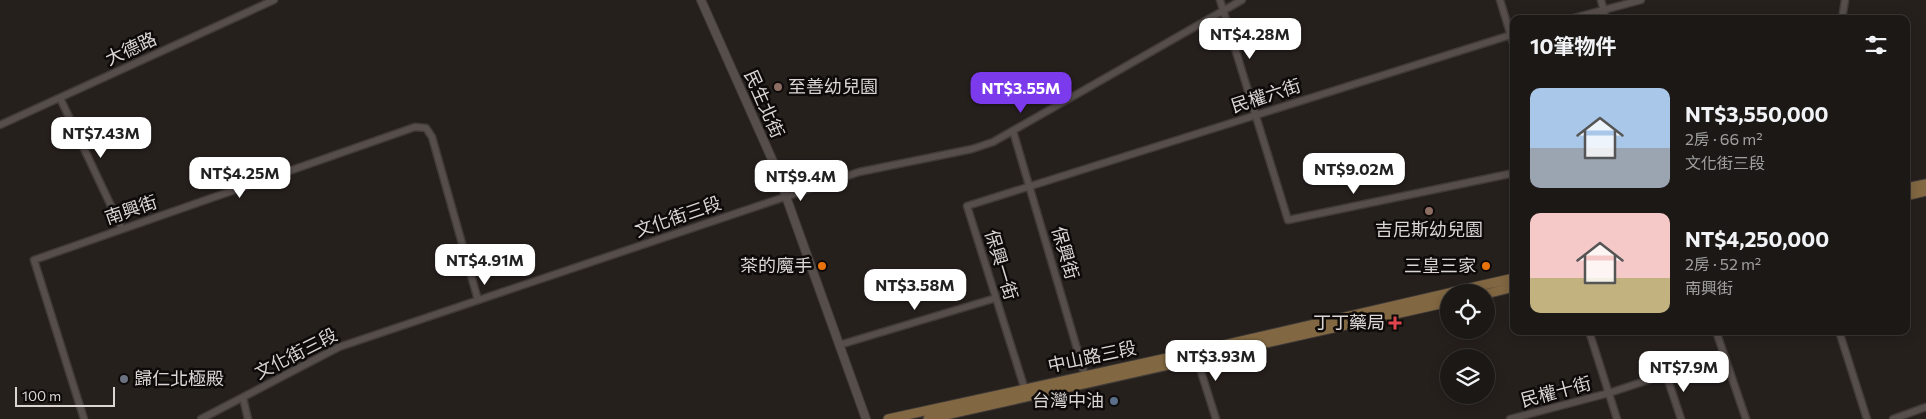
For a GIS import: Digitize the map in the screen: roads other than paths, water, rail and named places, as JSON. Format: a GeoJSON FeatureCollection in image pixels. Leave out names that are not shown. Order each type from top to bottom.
{"type":"FeatureCollection","features":[{"type":"Feature","properties":{"kind":"main road"},"geometry":{"type":"LineString","coordinates":[[1910,187],[1926,184]]}},
{"type":"Feature","properties":{"kind":"main road"},"geometry":{"type":"LineString","coordinates":[[1910,195],[1926,191]]}},
{"type":"Feature","properties":{"kind":"main road","name":"中山路三段"},"geometry":{"type":"LineString","coordinates":[[1488,284],[1510,279]]}},
{"type":"Feature","properties":{"kind":"main road"},"geometry":{"type":"LineString","coordinates":[[1495,292],[1510,288]]}},
{"type":"Feature","properties":{"kind":"main road","name":"中山路三段"},"geometry":{"type":"LineString","coordinates":[[1196,356],[1440,295]]}},
{"type":"Feature","properties":{"kind":"main road","name":"中山路三段"},"geometry":{"type":"LineString","coordinates":[[888,419],[1025,393],[1440,304]]}},
{"type":"Feature","properties":{"kind":"main road","name":"中山路三段"},"geometry":{"type":"LineString","coordinates":[[928,419],[1025,393]]}},
{"type":"Feature","properties":{"kind":"street","name":"大德路"},"geometry":{"type":"LineString","coordinates":[[0,125],[274,0]]}},
{"type":"Feature","properties":{"kind":"street","name":"民生北街"},"geometry":{"type":"LineString","coordinates":[[701,0],[787,196],[866,419]]}},
{"type":"Feature","properties":{"kind":"street"},"geometry":{"type":"LineString","coordinates":[[1220,0],[1288,220],[1510,174]]}},
{"type":"Feature","properties":{"kind":"street","name":"文化街三段"},"geometry":{"type":"LineString","coordinates":[[201,419],[339,347],[876,167],[982,146],[1013,131],[1242,0]]}},
{"type":"Feature","properties":{"kind":"street"},"geometry":{"type":"LineString","coordinates":[[1500,0],[1510,28]]}},
{"type":"Feature","properties":{"kind":"street"},"geometry":{"type":"LineString","coordinates":[[1602,0],[1605,15]]}},
{"type":"Feature","properties":{"kind":"street"},"geometry":{"type":"LineString","coordinates":[[1585,15],[1641,0]]}},
{"type":"Feature","properties":{"kind":"street"},"geometry":{"type":"LineString","coordinates":[[1843,15],[1845,0]]}},
{"type":"Feature","properties":{"kind":"street","name":"民權六街"},"geometry":{"type":"LineString","coordinates":[[1030,187],[1510,35]]}},
{"type":"Feature","properties":{"kind":"street"},"geometry":{"type":"LineString","coordinates":[[60,98],[122,229]]}},
{"type":"Feature","properties":{"kind":"street","name":"南興街"},"geometry":{"type":"LineString","coordinates":[[84,419],[34,260],[415,127],[426,128],[432,137],[478,300]]}},
{"type":"Feature","properties":{"kind":"street","name":"保興街"},"geometry":{"type":"LineString","coordinates":[[1013,131],[1086,380]]}},
{"type":"Feature","properties":{"kind":"street","name":"保興一街"},"geometry":{"type":"LineString","coordinates":[[1025,393],[967,206],[1030,187]]}},
{"type":"Feature","properties":{"kind":"street"},"geometry":{"type":"LineString","coordinates":[[839,345],[996,298]]}},
{"type":"Feature","properties":{"kind":"street"},"geometry":{"type":"LineString","coordinates":[[1590,335],[1617,419]]}},
{"type":"Feature","properties":{"kind":"street"},"geometry":{"type":"LineString","coordinates":[[1717,335],[1746,419]]}},
{"type":"Feature","properties":{"kind":"street"},"geometry":{"type":"LineString","coordinates":[[1840,335],[1867,419]]}},
{"type":"Feature","properties":{"kind":"street","name":"民權十街"},"geometry":{"type":"LineString","coordinates":[[1510,419],[1609,393],[1724,355]]}},
{"type":"Feature","properties":{"kind":"street"},"geometry":{"type":"LineString","coordinates":[[1196,356],[1216,419]]}},
{"type":"Feature","properties":{"kind":"street"},"geometry":{"type":"LineString","coordinates":[[1666,374],[1681,419]]}},
{"type":"Feature","properties":{"kind":"street"},"geometry":{"type":"LineString","coordinates":[[243,398],[248,419]]}},
{"type":"Feature","properties":{"kind":"street"},"geometry":{"type":"LineString","coordinates":[[1893,419],[1926,407]]}},
{"type":"Feature","properties":{"kind":"place","name":"至善幼兒園"},"geometry":{"type":"Point","coordinates":[778,87]}},
{"type":"Feature","properties":{"kind":"place","name":"吉尼斯幼兒園"},"geometry":{"type":"Point","coordinates":[1429,211]}},
{"type":"Feature","properties":{"kind":"place","name":"茶的魔手"},"geometry":{"type":"Point","coordinates":[822,266]}},
{"type":"Feature","properties":{"kind":"place","name":"三皇三家"},"geometry":{"type":"Point","coordinates":[1486,266]}},
{"type":"Feature","properties":{"kind":"place","name":"丁丁藥局"},"geometry":{"type":"Point","coordinates":[1395,323]}},
{"type":"Feature","properties":{"kind":"place","name":"歸仁北極殿"},"geometry":{"type":"Point","coordinates":[124,379]}},
{"type":"Feature","properties":{"kind":"place","name":"台灣中油"},"geometry":{"type":"Point","coordinates":[1114,401]}}]}
